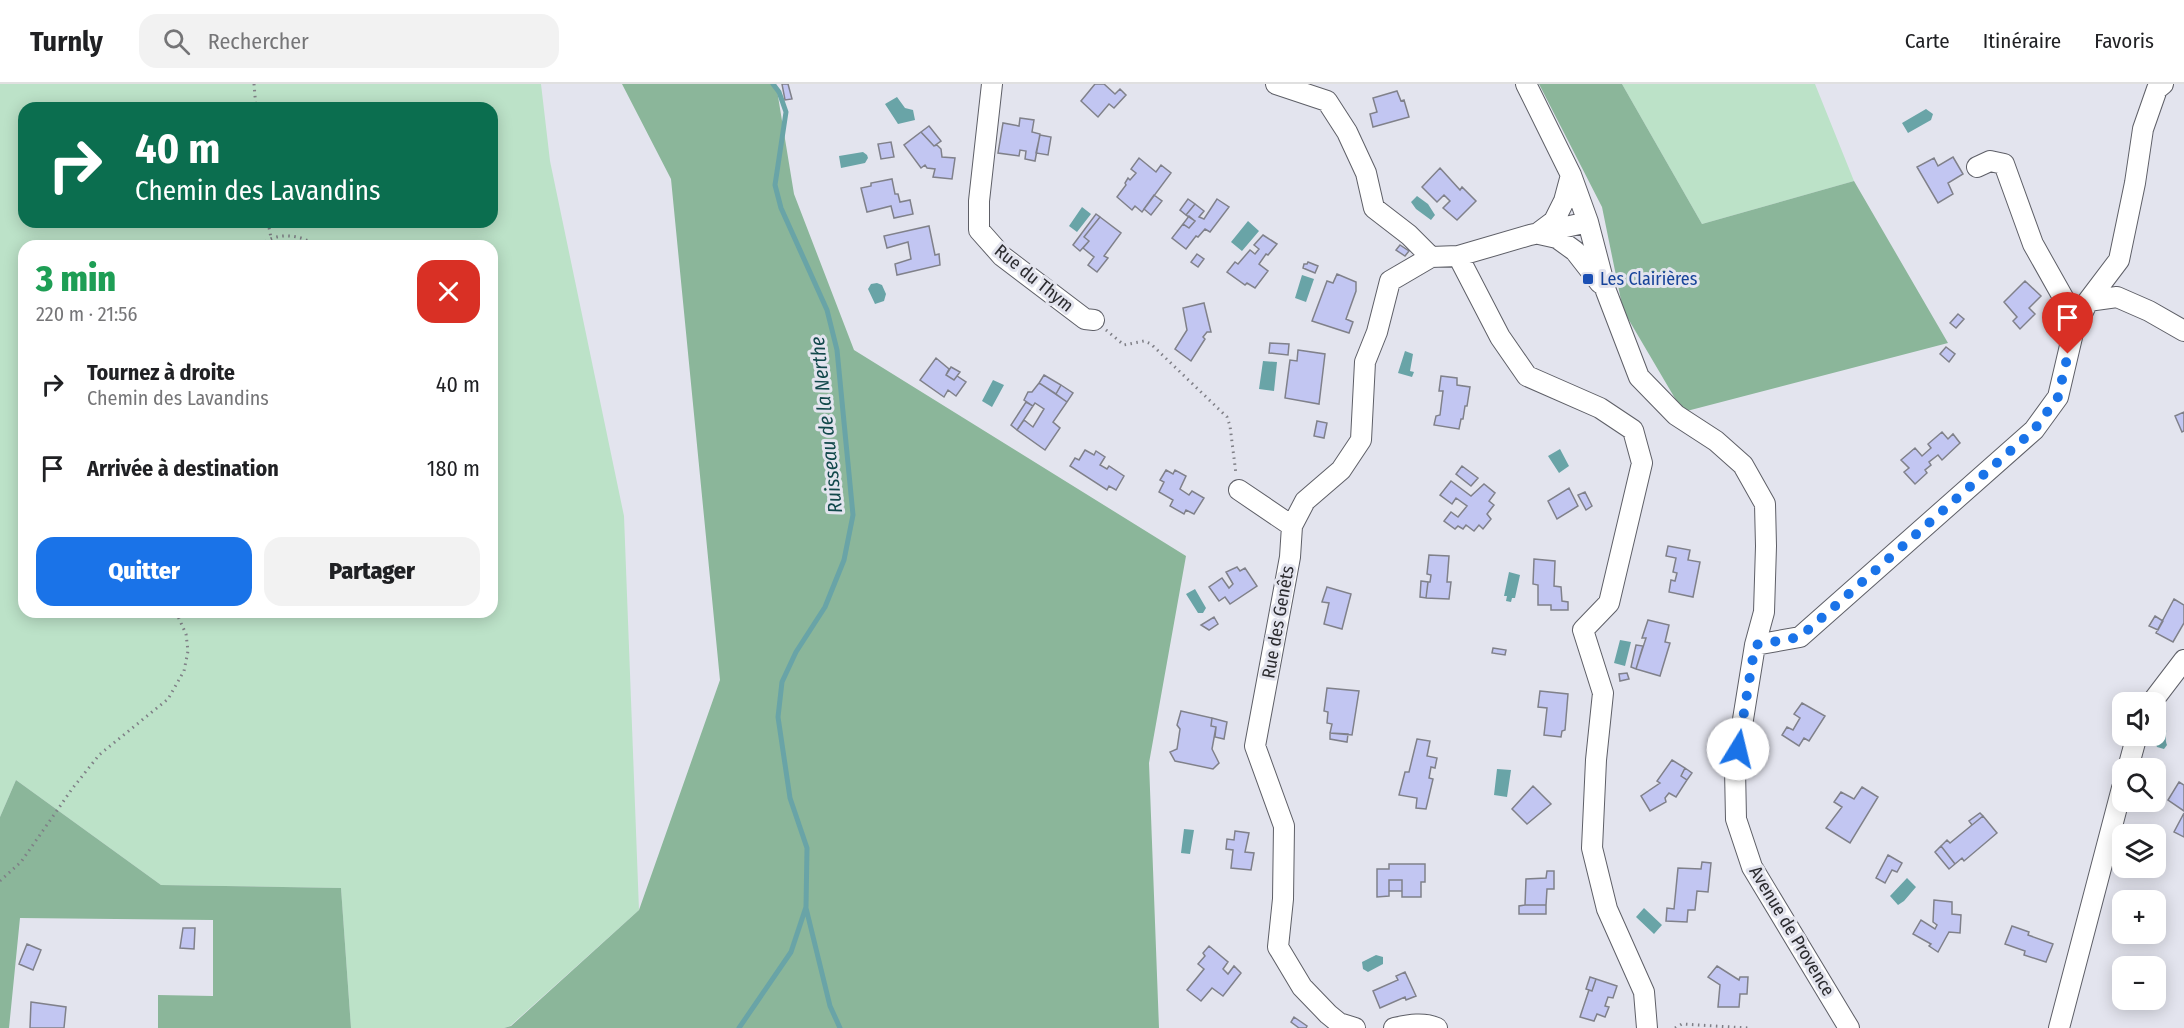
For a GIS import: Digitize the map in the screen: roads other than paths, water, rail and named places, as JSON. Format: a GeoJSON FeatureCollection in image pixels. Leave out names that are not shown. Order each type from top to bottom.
{"type":"FeatureCollection","features":[{"type":"Feature","properties":{"kind":"street","name":"Rue du Thym"},"geometry":{"type":"LineString","coordinates":[[992,84],[979,201],[979,230],[1002,256],[1085,319],[1094,320]]}},
{"type":"Feature","properties":{"kind":"street"},"geometry":{"type":"LineString","coordinates":[[1276,84],[1327,101],[1352,142],[1366,173],[1374,207],[1409,235],[1431,257]]}},
{"type":"Feature","properties":{"kind":"street","name":"Avenue de Provence"},"geometry":{"type":"LineString","coordinates":[[1526,84],[1571,175],[1588,222],[1606,291],[1639,377],[1676,415],[1716,441],[1743,465],[1765,504],[1764,612],[1755,645],[1735,770],[1736,819],[1752,867],[1846,1026]]}},
{"type":"Feature","properties":{"kind":"street"},"geometry":{"type":"LineString","coordinates":[[1755,645],[1800,637],[2034,430],[2058,397],[2073,333],[2088,301],[2119,260],[2135,183],[2143,129],[2159,86]]}},
{"type":"Feature","properties":{"kind":"street"},"geometry":{"type":"LineString","coordinates":[[1977,167],[1990,161],[2004,164],[2033,244],[2078,324]]}},
{"type":"Feature","properties":{"kind":"street"},"geometry":{"type":"LineString","coordinates":[[1536,234],[1554,221],[1564,201],[1571,175]]}},
{"type":"Feature","properties":{"kind":"street","name":"Rue des Genêts"},"geometry":{"type":"LineString","coordinates":[[1355,1028],[1339,1023],[1302,987],[1278,947],[1283,899],[1284,826],[1255,746],[1290,557],[1292,526],[1305,501],[1341,470],[1361,440],[1365,362],[1377,332],[1390,281],[1431,257],[1458,256],[1588,222]]}},
{"type":"Feature","properties":{"kind":"street"},"geometry":{"type":"LineString","coordinates":[[1536,234],[1557,238],[1575,251],[1606,291]]}},
{"type":"Feature","properties":{"kind":"street"},"geometry":{"type":"LineString","coordinates":[[1458,256],[1500,337],[1527,376],[1600,408],[1633,430],[1642,463],[1609,603],[1583,630],[1604,693],[1596,760],[1592,848],[1607,909],[1644,992],[1647,1028]]}},
{"type":"Feature","properties":{"kind":"street"},"geometry":{"type":"LineString","coordinates":[[2088,301],[2117,297],[2149,311],[2184,331]]}},
{"type":"Feature","properties":{"kind":"street"},"geometry":{"type":"LineString","coordinates":[[1239,490],[1292,526]]}},
{"type":"Feature","properties":{"kind":"street"},"geometry":{"type":"LineString","coordinates":[[2160,692],[2184,660]]}},
{"type":"Feature","properties":{"kind":"street"},"geometry":{"type":"LineString","coordinates":[[2060,1028],[2116,812]]}},
{"type":"Feature","properties":{"kind":"street"},"geometry":{"type":"LineString","coordinates":[[1394,1028],[1414,1024],[1431,1025],[1437,1028]]}},
{"type":"Feature","properties":{"kind":"water"},"geometry":{"type":"Polygon","coordinates":[[[897,97],[905,108],[913,110],[915,120],[898,124],[885,104],[897,97]]]}},
{"type":"Feature","properties":{"kind":"water"},"geometry":{"type":"Polygon","coordinates":[[[1926,109],[1933,114],[1931,120],[1908,133],[1902,123],[1926,109]]]}},
{"type":"Feature","properties":{"kind":"water"},"geometry":{"type":"Polygon","coordinates":[[[863,152],[868,158],[865,163],[841,168],[839,156],[863,152]]]}},
{"type":"Feature","properties":{"kind":"water"},"geometry":{"type":"Polygon","coordinates":[[[1417,196],[1428,204],[1435,215],[1431,220],[1416,209],[1411,202],[1417,196]]]}},
{"type":"Feature","properties":{"kind":"water"},"geometry":{"type":"Polygon","coordinates":[[[1082,207],[1091,214],[1077,232],[1069,226],[1082,207]]]}},
{"type":"Feature","properties":{"kind":"water"},"geometry":{"type":"Polygon","coordinates":[[[1248,221],[1259,231],[1242,251],[1231,242],[1248,221]]]}},
{"type":"Feature","properties":{"kind":"water"},"geometry":{"type":"Polygon","coordinates":[[[1302,275],[1314,279],[1306,302],[1295,298],[1302,275]]]}},
{"type":"Feature","properties":{"kind":"water"},"geometry":{"type":"Polygon","coordinates":[[[871,284],[882,285],[886,294],[884,301],[875,304],[868,289],[871,284]]]}},
{"type":"Feature","properties":{"kind":"water"},"geometry":{"type":"Polygon","coordinates":[[[1405,351],[1413,354],[1410,371],[1414,372],[1412,377],[1398,373],[1405,351]]]}},
{"type":"Feature","properties":{"kind":"water"},"geometry":{"type":"Polygon","coordinates":[[[1263,361],[1277,362],[1274,391],[1259,389],[1263,361]]]}},
{"type":"Feature","properties":{"kind":"water"},"geometry":{"type":"Polygon","coordinates":[[[993,380],[1004,385],[992,407],[982,401],[993,380]]]}},
{"type":"Feature","properties":{"kind":"water"},"geometry":{"type":"Polygon","coordinates":[[[1560,449],[1569,466],[1559,473],[1548,456],[1560,449]]]}},
{"type":"Feature","properties":{"kind":"water"},"geometry":{"type":"Polygon","coordinates":[[[1509,572],[1520,575],[1515,598],[1512,598],[1511,602],[1506,601],[1507,596],[1504,596],[1509,572]]]}},
{"type":"Feature","properties":{"kind":"water"},"geometry":{"type":"Polygon","coordinates":[[[1195,589],[1206,608],[1203,613],[1198,613],[1186,594],[1195,589]]]}},
{"type":"Feature","properties":{"kind":"water"},"geometry":{"type":"Polygon","coordinates":[[[1620,640],[1631,642],[1625,666],[1614,663],[1620,640]]]}},
{"type":"Feature","properties":{"kind":"water"},"geometry":{"type":"Polygon","coordinates":[[[1497,769],[1511,770],[1507,797],[1494,795],[1497,769]]]}},
{"type":"Feature","properties":{"kind":"water"},"geometry":{"type":"Polygon","coordinates":[[[1184,829],[1194,830],[1190,854],[1181,853],[1184,829]]]}},
{"type":"Feature","properties":{"kind":"water"},"geometry":{"type":"Polygon","coordinates":[[[1907,878],[1916,887],[1898,905],[1890,896],[1907,878]]]}},
{"type":"Feature","properties":{"kind":"water"},"geometry":{"type":"Polygon","coordinates":[[[1644,908],[1662,925],[1654,934],[1636,917],[1644,908]]]}},
{"type":"Feature","properties":{"kind":"water"},"geometry":{"type":"Polygon","coordinates":[[[1376,955],[1383,957],[1383,964],[1368,972],[1363,969],[1362,962],[1376,955]]]}},
{"type":"Feature","properties":{"kind":"waterway","name":"Ruisseau de la Nerthe"},"geometry":{"type":"LineString","coordinates":[[739,1028],[791,952],[806,907],[807,848],[790,798],[778,717],[782,682],[796,652],[825,607],[844,560],[853,515],[837,350],[827,310],[781,208],[775,185],[786,112],[779,92],[773,84]]}},
{"type":"Feature","properties":{"kind":"waterway"},"geometry":{"type":"LineString","coordinates":[[806,908],[830,1006],[840,1028]]}},
{"type":"Feature","properties":{"kind":"place","name":"Les Clairières"},"geometry":{"type":"Point","coordinates":[1588,279]}}]}
